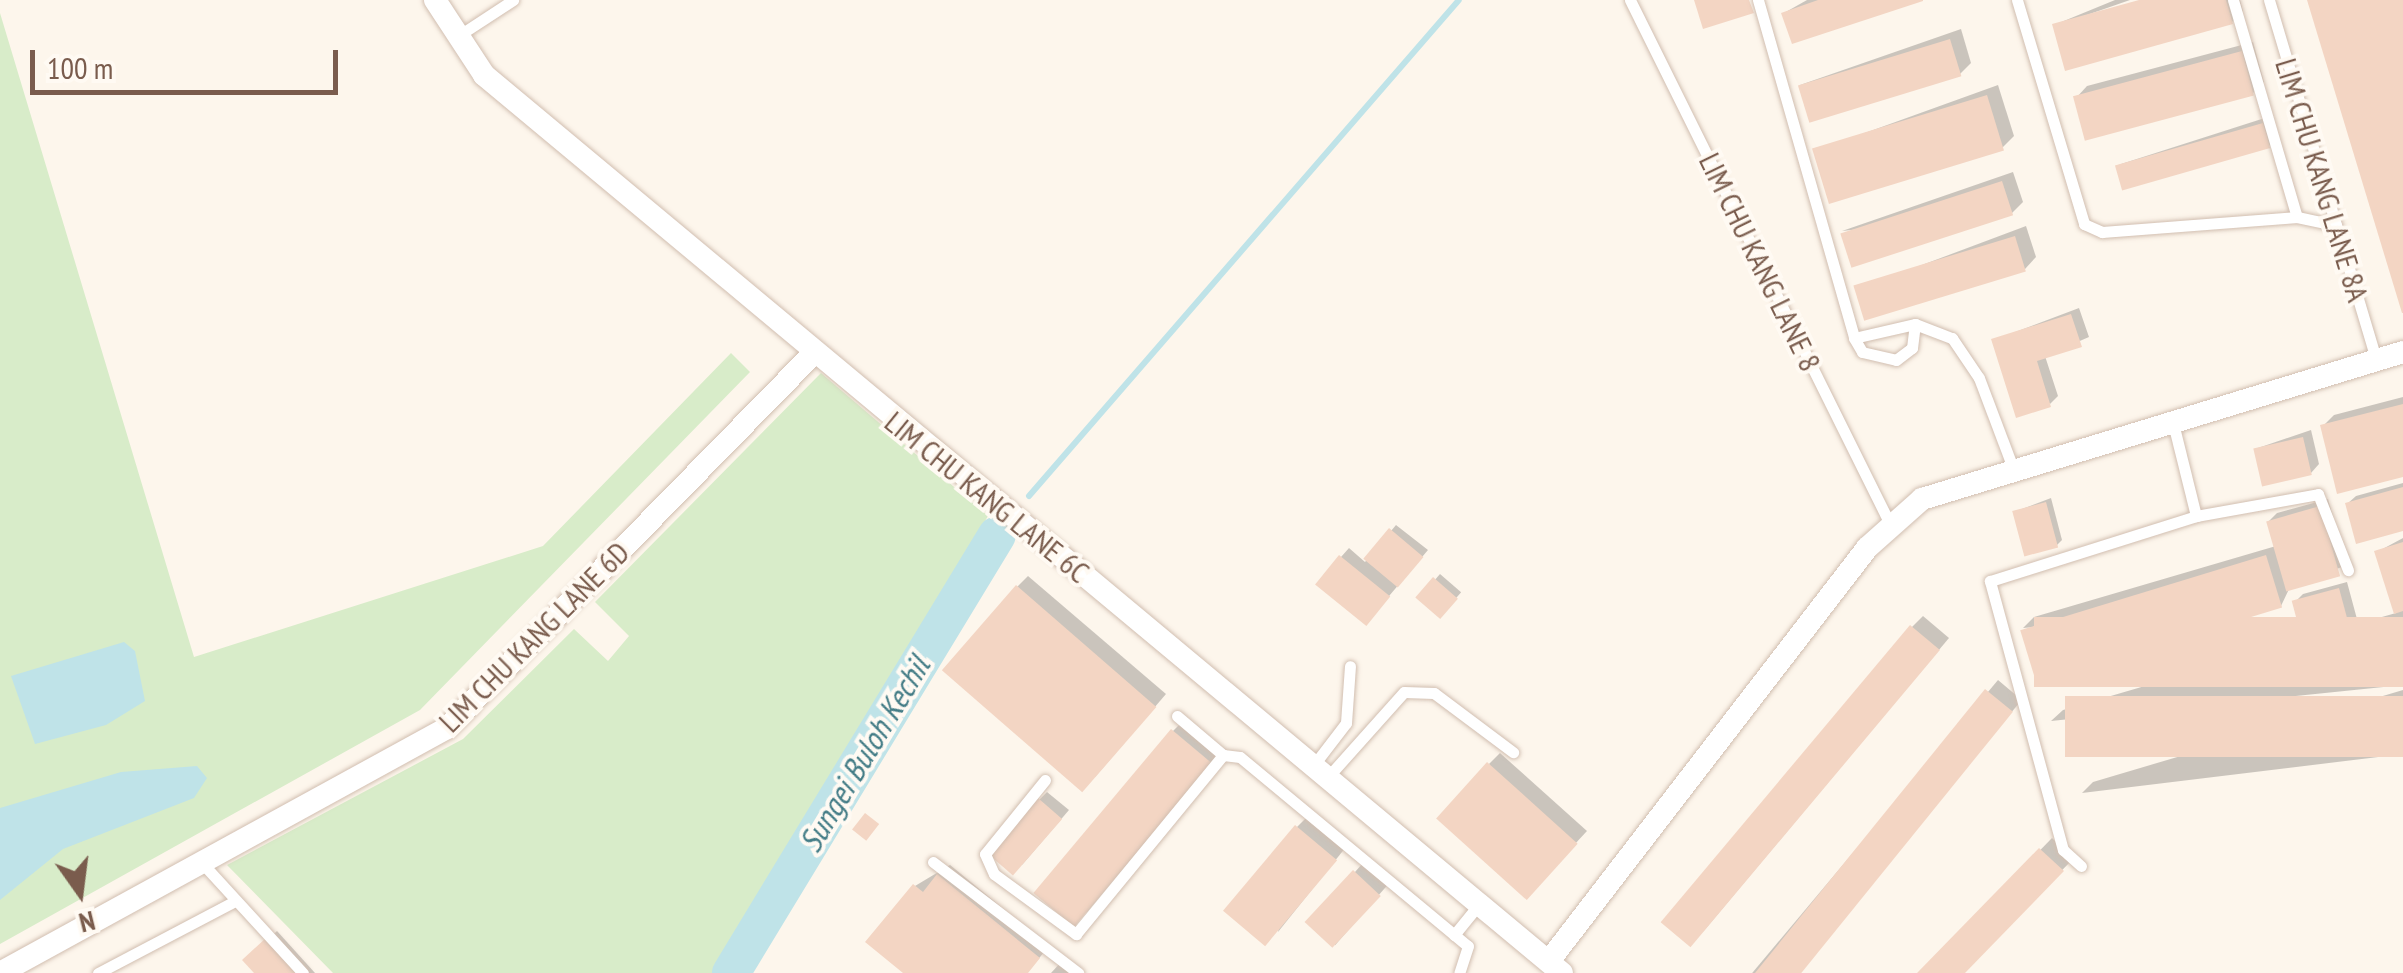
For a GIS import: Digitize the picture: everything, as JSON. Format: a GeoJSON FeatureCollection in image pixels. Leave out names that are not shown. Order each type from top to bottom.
{"type":"FeatureCollection","features":[{"type":"Feature","properties":{"kind":"street","name":"LIM CHU KANG LANE 6C"},"geometry":{"type":"LineString","coordinates":[[438,0],[453,40],[812,354],[1556,967]]}},
{"type":"Feature","properties":{"kind":"street"},"geometry":{"type":"LineString","coordinates":[[1556,967],[1890,524],[1922,499],[2013,468],[2403,352]]}},
{"type":"Feature","properties":{"kind":"street","name":"LIM CHU KANG LANE 6D"},"geometry":{"type":"LineString","coordinates":[[0,973],[447,728],[812,354]]}},
{"type":"Feature","properties":{"kind":"lane"},"geometry":{"type":"LineString","coordinates":[[453,40],[513,0]]}},
{"type":"Feature","properties":{"kind":"lane","name":"LIM CHU KANG LANE 8"},"geometry":{"type":"LineString","coordinates":[[1630,0],[1890,524]]}},
{"type":"Feature","properties":{"kind":"lane"},"geometry":{"type":"LineString","coordinates":[[1758,0],[1854,338],[1862,352],[1896,360],[1912,348],[1915,324]]}},
{"type":"Feature","properties":{"kind":"lane"},"geometry":{"type":"LineString","coordinates":[[2017,0],[2084,224],[2102,232],[2296,218],[2336,225]]}},
{"type":"Feature","properties":{"kind":"lane"},"geometry":{"type":"LineString","coordinates":[[2232,0],[2296,218]]}},
{"type":"Feature","properties":{"kind":"lane","name":"LIM CHU KANG LANE 8A"},"geometry":{"type":"LineString","coordinates":[[2269,0],[2376,360]]}},
{"type":"Feature","properties":{"kind":"lane"},"geometry":{"type":"LineString","coordinates":[[1854,338],[1915,324],[1952,338],[1979,378],[2013,468]]}},
{"type":"Feature","properties":{"kind":"lane"},"geometry":{"type":"LineString","coordinates":[[2172,420],[2196,516]]}},
{"type":"Feature","properties":{"kind":"lane"},"geometry":{"type":"LineString","coordinates":[[2081,866],[2063,850],[1990,581],[2196,516],[2318,494],[2348,570]]}},
{"type":"Feature","properties":{"kind":"lane"},"geometry":{"type":"LineString","coordinates":[[1320,772],[1346,723],[1350,666]]}},
{"type":"Feature","properties":{"kind":"lane"},"geometry":{"type":"LineString","coordinates":[[1320,772],[1404,692],[1434,692],[1513,752]]}},
{"type":"Feature","properties":{"kind":"lane"},"geometry":{"type":"LineString","coordinates":[[1177,716],[1222,755],[1240,756],[1454,935],[1470,954],[1459,973]]}},
{"type":"Feature","properties":{"kind":"lane"},"geometry":{"type":"LineString","coordinates":[[1046,780],[985,854],[994,874],[1076,934],[1222,755]]}},
{"type":"Feature","properties":{"kind":"lane"},"geometry":{"type":"LineString","coordinates":[[933,862],[1078,973]]}},
{"type":"Feature","properties":{"kind":"lane"},"geometry":{"type":"LineString","coordinates":[[203,864],[303,973]]}},
{"type":"Feature","properties":{"kind":"lane"},"geometry":{"type":"LineString","coordinates":[[98,973],[235,901]]}},
{"type":"Feature","properties":{"kind":"lane"},"geometry":{"type":"LineString","coordinates":[[1454,935],[1479,904]]}},
{"type":"Feature","properties":{"kind":"green space"},"geometry":{"type":"Polygon","coordinates":[[[0,13],[194,657],[543,546],[731,353],[750,372],[420,710],[0,944],[0,13]]]}},
{"type":"Feature","properties":{"kind":"green space"},"geometry":{"type":"Polygon","coordinates":[[[821,373],[988,516],[713,973],[333,973],[227,865],[463,739],[574,629],[608,661],[629,636],[595,602],[821,373]]]}},
{"type":"Feature","properties":{"kind":"water"},"geometry":{"type":"Polygon","coordinates":[[[124,642],[135,651],[145,701],[106,725],[35,744],[11,676],[124,642]]]}},
{"type":"Feature","properties":{"kind":"water"},"geometry":{"type":"Polygon","coordinates":[[[197,766],[207,778],[194,798],[63,849],[0,900],[0,808],[121,772],[197,766]]]}},
{"type":"Feature","properties":{"kind":"building"},"geometry":{"type":"Polygon","coordinates":[[[1694,0],[1749,0],[1754,13],[1703,29],[1694,0]]]}},
{"type":"Feature","properties":{"kind":"building"},"geometry":{"type":"Polygon","coordinates":[[[1818,0],[1923,1],[1792,44],[1781,13],[1818,0]]]}},
{"type":"Feature","properties":{"kind":"building"},"geometry":{"type":"Polygon","coordinates":[[[2139,0],[2226,0],[2233,24],[2065,71],[2052,24],[2139,0]]]}},
{"type":"Feature","properties":{"kind":"building"},"geometry":{"type":"Polygon","coordinates":[[[2307,0],[2403,0],[2403,313],[2402,313],[2307,0]]]}},
{"type":"Feature","properties":{"kind":"building"},"geometry":{"type":"Polygon","coordinates":[[[1950,39],[1961,76],[1809,123],[1798,85],[1950,39]]]}},
{"type":"Feature","properties":{"kind":"building"},"geometry":{"type":"Polygon","coordinates":[[[2242,51],[2254,95],[2085,141],[2073,96],[2242,51]]]}},
{"type":"Feature","properties":{"kind":"building"},"geometry":{"type":"Polygon","coordinates":[[[1987,95],[2004,150],[1829,204],[1812,149],[1987,95]]]}},
{"type":"Feature","properties":{"kind":"building"},"geometry":{"type":"Polygon","coordinates":[[[2263,123],[2270,148],[2122,190],[2115,165],[2263,123]]]}},
{"type":"Feature","properties":{"kind":"building"},"geometry":{"type":"Polygon","coordinates":[[[2002,181],[2013,215],[1851,268],[1840,234],[2002,181]]]}},
{"type":"Feature","properties":{"kind":"building"},"geometry":{"type":"Polygon","coordinates":[[[2015,236],[2026,271],[1864,321],[1853,285],[2015,236]]]}},
{"type":"Feature","properties":{"kind":"building"},"geometry":{"type":"Polygon","coordinates":[[[2071,314],[2082,347],[2037,361],[2051,407],[2016,418],[1991,339],[2071,314]]]}},
{"type":"Feature","properties":{"kind":"building"},"geometry":{"type":"Polygon","coordinates":[[[2403,404],[2403,477],[2337,494],[2320,425],[2403,404]]]}},
{"type":"Feature","properties":{"kind":"building"},"geometry":{"type":"Polygon","coordinates":[[[2303,437],[2312,475],[2262,486],[2253,448],[2303,437]]]}},
{"type":"Feature","properties":{"kind":"building"},"geometry":{"type":"Polygon","coordinates":[[[2403,487],[2403,531],[2356,544],[2345,503],[2403,487]]]}},
{"type":"Feature","properties":{"kind":"building"},"geometry":{"type":"Polygon","coordinates":[[[2046,502],[2058,547],[2024,556],[2012,511],[2046,502]]]}},
{"type":"Feature","properties":{"kind":"building"},"geometry":{"type":"Polygon","coordinates":[[[2320,506],[2340,576],[2286,592],[2266,521],[2320,506]]]}},
{"type":"Feature","properties":{"kind":"building"},"geometry":{"type":"Polygon","coordinates":[[[1389,528],[1423,557],[1398,588],[1363,559],[1389,528]]]}},
{"type":"Feature","properties":{"kind":"building"},"geometry":{"type":"Polygon","coordinates":[[[2403,542],[2403,611],[2394,614],[2374,551],[2403,542]]]}},
{"type":"Feature","properties":{"kind":"building"},"geometry":{"type":"Polygon","coordinates":[[[1339,555],[1390,597],[1366,626],[1315,585],[1339,555]]]}},
{"type":"Feature","properties":{"kind":"building"},"geometry":{"type":"Polygon","coordinates":[[[2266,555],[2282,608],[2036,683],[2020,630],[2266,555]]]}},
{"type":"Feature","properties":{"kind":"building"},"geometry":{"type":"Polygon","coordinates":[[[1433,577],[1458,599],[1440,619],[1415,597],[1433,577]]]}},
{"type":"Feature","properties":{"kind":"building"},"geometry":{"type":"Polygon","coordinates":[[[1016,585],[1156,707],[1082,792],[942,670],[1016,585]]]}},
{"type":"Feature","properties":{"kind":"building"},"geometry":{"type":"Polygon","coordinates":[[[2339,588],[2350,629],[2303,641],[2292,601],[2339,588]]]}},
{"type":"Feature","properties":{"kind":"building"},"geometry":{"type":"Polygon","coordinates":[[[2034,617],[2403,617],[2403,687],[2034,687],[2034,617]]]}},
{"type":"Feature","properties":{"kind":"building"},"geometry":{"type":"Polygon","coordinates":[[[1910,625],[1940,650],[1690,947],[1661,922],[1910,625]]]}},
{"type":"Feature","properties":{"kind":"building"},"geometry":{"type":"Polygon","coordinates":[[[1985,689],[2013,712],[1801,973],[1755,973],[1985,689]]]}},
{"type":"Feature","properties":{"kind":"building"},"geometry":{"type":"Polygon","coordinates":[[[2065,696],[2403,696],[2403,757],[2065,757],[2065,696]]]}},
{"type":"Feature","properties":{"kind":"building"},"geometry":{"type":"Polygon","coordinates":[[[1171,729],[1212,763],[1074,927],[1033,893],[1171,729]]]}},
{"type":"Feature","properties":{"kind":"building"},"geometry":{"type":"Polygon","coordinates":[[[1487,762],[1578,844],[1527,900],[1436,818],[1487,762]]]}},
{"type":"Feature","properties":{"kind":"building"},"geometry":{"type":"Polygon","coordinates":[[[1038,798],[1062,819],[1013,876],[989,855],[1038,798]]]}},
{"type":"Feature","properties":{"kind":"building"},"geometry":{"type":"Polygon","coordinates":[[[865,813],[879,824],[866,841],[852,830],[865,813]]]}},
{"type":"Feature","properties":{"kind":"building"},"geometry":{"type":"Polygon","coordinates":[[[1295,825],[1337,860],[1265,946],[1223,911],[1295,825]]]}},
{"type":"Feature","properties":{"kind":"building"},"geometry":{"type":"Polygon","coordinates":[[[2039,848],[2064,871],[1965,973],[1917,973],[2039,848]]]}},
{"type":"Feature","properties":{"kind":"building"},"geometry":{"type":"Polygon","coordinates":[[[1353,870],[1381,896],[1332,948],[1305,922],[1353,870]]]}},
{"type":"Feature","properties":{"kind":"building"},"geometry":{"type":"Polygon","coordinates":[[[937,874],[1040,958],[1028,973],[903,973],[865,942],[913,884],[923,892],[937,874]]]}},
{"type":"Feature","properties":{"kind":"building"},"geometry":{"type":"Polygon","coordinates":[[[267,937],[300,973],[254,973],[242,960],[267,937]]]}},
{"type":"Feature","properties":{"kind":"waterway"},"geometry":{"type":"LineString","coordinates":[[1029,496],[1459,0]]}},
{"type":"Feature","properties":{"kind":"waterway","name":"Sungei Buloh Kechil"},"geometry":{"type":"LineString","coordinates":[[731,973],[997,535]]}}]}
